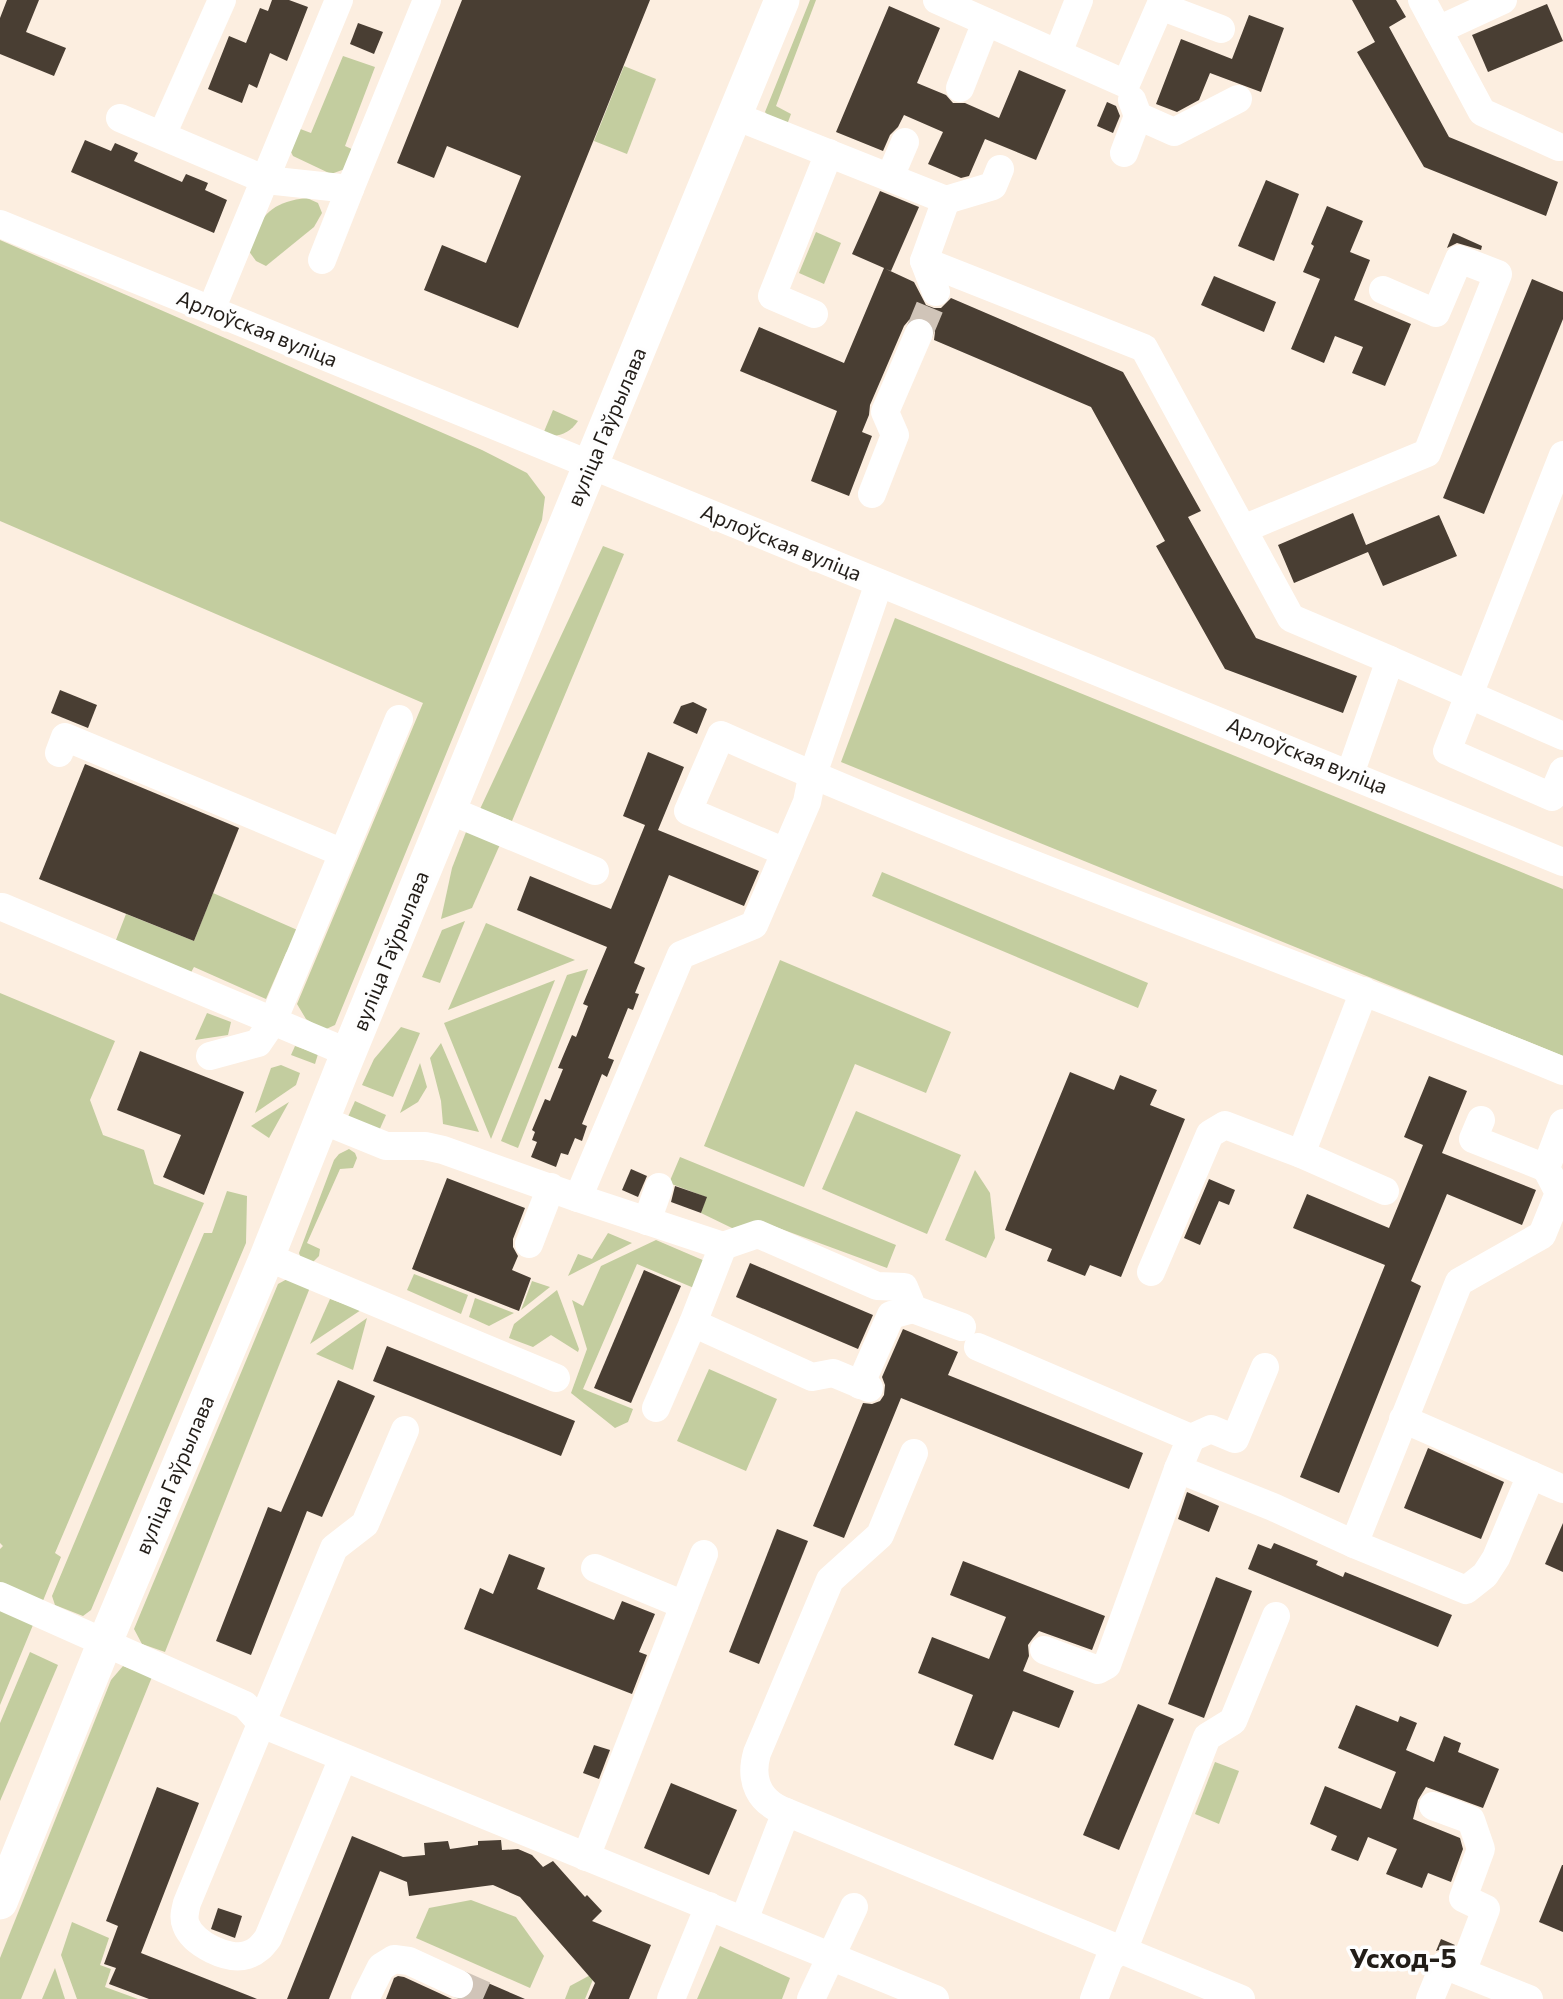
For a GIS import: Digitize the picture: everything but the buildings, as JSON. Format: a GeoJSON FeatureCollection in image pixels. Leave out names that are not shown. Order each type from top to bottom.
{"type":"FeatureCollection","features":[{"type":"Feature","properties":{"kind":"main road","name":"вуліца Гаўрылава"},"geometry":{"type":"LineString","coordinates":[[0,1902],[782,0]]}},
{"type":"Feature","properties":{"kind":"street"},"geometry":{"type":"LineString","coordinates":[[162,135],[222,0]]}},
{"type":"Feature","properties":{"kind":"street"},"geometry":{"type":"LineString","coordinates":[[211,310],[339,0]]}},
{"type":"Feature","properties":{"kind":"street"},"geometry":{"type":"LineString","coordinates":[[322,260],[427,0]]}},
{"type":"Feature","properties":{"kind":"street"},"geometry":{"type":"LineString","coordinates":[[937,0],[1126,85],[1138,116],[1124,153]]}},
{"type":"Feature","properties":{"kind":"street"},"geometry":{"type":"LineString","coordinates":[[1058,53],[1079,0]]}},
{"type":"Feature","properties":{"kind":"street"},"geometry":{"type":"LineString","coordinates":[[1422,0],[1482,112],[1559,147]]}},
{"type":"Feature","properties":{"kind":"street"},"geometry":{"type":"LineString","coordinates":[[1438,30],[1503,0]]}},
{"type":"Feature","properties":{"kind":"street"},"geometry":{"type":"LineString","coordinates":[[1126,85],[1160,6],[1221,29]]}},
{"type":"Feature","properties":{"kind":"street"},"geometry":{"type":"LineString","coordinates":[[960,88],[986,22]]}},
{"type":"Feature","properties":{"kind":"street"},"geometry":{"type":"LineString","coordinates":[[1138,116],[1174,132],[1238,99]]}},
{"type":"Feature","properties":{"kind":"street"},"geometry":{"type":"LineString","coordinates":[[735,116],[946,200],[993,186],[1000,169]]}},
{"type":"Feature","properties":{"kind":"street"},"geometry":{"type":"LineString","coordinates":[[120,118],[266,180],[350,189]]}},
{"type":"Feature","properties":{"kind":"street"},"geometry":{"type":"LineString","coordinates":[[890,177],[905,142]]}},
{"type":"Feature","properties":{"kind":"street"},"geometry":{"type":"LineString","coordinates":[[814,314],[772,296],[829,153]]}},
{"type":"Feature","properties":{"kind":"street"},"geometry":{"type":"LineString","coordinates":[[936,292],[924,261],[946,200]]}},
{"type":"Feature","properties":{"kind":"street","name":"Арлоўская вуліца"},"geometry":{"type":"LineString","coordinates":[[0,224],[1563,862]]}},
{"type":"Feature","properties":{"kind":"street"},"geometry":{"type":"LineString","coordinates":[[1243,529],[1427,453],[1498,274],[1459,259],[1436,313],[1383,290]]}},
{"type":"Feature","properties":{"kind":"street"},"geometry":{"type":"LineString","coordinates":[[924,261],[1144,348],[1291,618],[1563,736]]}},
{"type":"Feature","properties":{"kind":"street"},"geometry":{"type":"LineString","coordinates":[[872,494],[895,435],[885,412],[919,333]]}},
{"type":"Feature","properties":{"kind":"street"},"geometry":{"type":"LineString","coordinates":[[1563,455],[1447,751],[1552,797],[1563,771]]}},
{"type":"Feature","properties":{"kind":"street"},"geometry":{"type":"LineString","coordinates":[[578,1198],[681,955],[754,925],[807,802],[812,777],[879,583]]}},
{"type":"Feature","properties":{"kind":"street"},"geometry":{"type":"LineString","coordinates":[[1350,774],[1390,660]]}},
{"type":"Feature","properties":{"kind":"street"},"geometry":{"type":"LineString","coordinates":[[210,1056],[258,1043],[273,1021],[399,719]]}},
{"type":"Feature","properties":{"kind":"street"},"geometry":{"type":"LineString","coordinates":[[785,852],[688,811],[721,735],[812,777],[1563,1071]]}},
{"type":"Feature","properties":{"kind":"street"},"geometry":{"type":"LineString","coordinates":[[59,753],[65,737],[344,853]]}},
{"type":"Feature","properties":{"kind":"street"},"geometry":{"type":"LineString","coordinates":[[449,810],[595,871]]}},
{"type":"Feature","properties":{"kind":"street"},"geometry":{"type":"LineString","coordinates":[[2,907],[349,1053]]}},
{"type":"Feature","properties":{"kind":"street"},"geometry":{"type":"LineString","coordinates":[[1301,1154],[1364,991]]}},
{"type":"Feature","properties":{"kind":"street"},"geometry":{"type":"LineString","coordinates":[[323,1119],[386,1146],[425,1146],[443,1150],[723,1246],[758,1234],[877,1286],[904,1287],[913,1309]]}},
{"type":"Feature","properties":{"kind":"street"},"geometry":{"type":"LineString","coordinates":[[1354,1544],[1460,1282],[1542,1236],[1559,1193],[1546,1168],[1473,1139],[1481,1120]]}},
{"type":"Feature","properties":{"kind":"street"},"geometry":{"type":"LineString","coordinates":[[1546,1168],[1563,1123]]}},
{"type":"Feature","properties":{"kind":"street"},"geometry":{"type":"LineString","coordinates":[[1150,1272],[1210,1134],[1225,1125],[1301,1154],[1385,1191]]}},
{"type":"Feature","properties":{"kind":"street"},"geometry":{"type":"LineString","coordinates":[[648,1221],[659,1187]]}},
{"type":"Feature","properties":{"kind":"street"},"geometry":{"type":"LineString","coordinates":[[529,1244],[551,1188]]}},
{"type":"Feature","properties":{"kind":"street"},"geometry":{"type":"LineString","coordinates":[[656,1408],[723,1246]]}},
{"type":"Feature","properties":{"kind":"street"},"geometry":{"type":"LineString","coordinates":[[267,1257],[556,1378]]}},
{"type":"Feature","properties":{"kind":"street"},"geometry":{"type":"LineString","coordinates":[[693,1323],[812,1377],[833,1373],[865,1386],[891,1315],[913,1309],[1191,1438]]}},
{"type":"Feature","properties":{"kind":"street"},"geometry":{"type":"LineString","coordinates":[[1044,1650],[1098,1670],[1107,1665],[1191,1438],[1211,1429],[1235,1439],[1265,1367]]}},
{"type":"Feature","properties":{"kind":"street"},"geometry":{"type":"LineString","coordinates":[[1403,1419],[1563,1489]]}},
{"type":"Feature","properties":{"kind":"street"},"geometry":{"type":"LineString","coordinates":[[343,1758],[268,1938],[262,1946],[254,1952],[237,1956],[203,1944],[191,1935],[186,1927],[184,1912],[334,1548],[365,1524],[405,1430]]}},
{"type":"Feature","properties":{"kind":"street"},"geometry":{"type":"LineString","coordinates":[[914,1452],[880,1535],[830,1580],[757,1753],[753,1779],[758,1791],[768,1802],[786,1812],[1241,1999]]}},
{"type":"Feature","properties":{"kind":"street"},"geometry":{"type":"LineString","coordinates":[[1178,1469],[1466,1590],[1485,1575],[1496,1558],[1531,1475]]}},
{"type":"Feature","properties":{"kind":"street"},"geometry":{"type":"LineString","coordinates":[[586,1857],[704,1554]]}},
{"type":"Feature","properties":{"kind":"street"},"geometry":{"type":"LineString","coordinates":[[595,1568],[684,1605]]}},
{"type":"Feature","properties":{"kind":"street"},"geometry":{"type":"LineString","coordinates":[[0,1596],[245,1705],[262,1724],[935,1999]]}},
{"type":"Feature","properties":{"kind":"street"},"geometry":{"type":"LineString","coordinates":[[1094,1999],[1109,1960],[1127,1941],[1207,1737],[1233,1721],[1276,1616]]}},
{"type":"Feature","properties":{"kind":"street"},"geometry":{"type":"LineString","coordinates":[[1433,1806],[1471,1820],[1481,1849],[1463,1898],[1486,1909],[1462,1972]]}},
{"type":"Feature","properties":{"kind":"street"},"geometry":{"type":"LineString","coordinates":[[744,1920],[786,1812]]}},
{"type":"Feature","properties":{"kind":"street"},"geometry":{"type":"LineString","coordinates":[[671,1999],[709,1906]]}},
{"type":"Feature","properties":{"kind":"street"},"geometry":{"type":"LineString","coordinates":[[811,1999],[854,1906]]}},
{"type":"Feature","properties":{"kind":"street"},"geometry":{"type":"LineString","coordinates":[[365,1999],[381,1967],[394,1959],[409,1961],[459,1984]]}},
{"type":"Feature","properties":{"kind":"street"},"geometry":{"type":"LineString","coordinates":[[1430,1999],[1444,1965],[1529,1999]]}},
{"type":"Feature","properties":{"kind":"green space"},"geometry":{"type":"Polygon","coordinates":[[[810,0],[816,0],[776,106],[791,114],[788,122],[772,121],[765,112],[810,0]]]}},
{"type":"Feature","properties":{"kind":"green space"},"geometry":{"type":"Polygon","coordinates":[[[343,56],[375,67],[345,146],[354,150],[345,169],[331,174],[293,156],[288,146],[295,127],[311,133],[343,56]]]}},
{"type":"Feature","properties":{"kind":"green space"},"geometry":{"type":"Polygon","coordinates":[[[624,66],[656,79],[627,154],[594,141],[624,66]]]}},
{"type":"Feature","properties":{"kind":"green space"},"geometry":{"type":"Polygon","coordinates":[[[307,198],[318,203],[322,213],[314,227],[266,266],[256,261],[248,250],[262,220],[283,203],[307,198]]]}},
{"type":"Feature","properties":{"kind":"green space"},"geometry":{"type":"Polygon","coordinates":[[[816,232],[841,243],[824,284],[799,273],[816,232]]]}},
{"type":"Feature","properties":{"kind":"green space"},"geometry":{"type":"Polygon","coordinates":[[[0,240],[482,450],[527,473],[545,497],[542,520],[335,1025],[324,1030],[306,1019],[297,1004],[423,703],[0,521],[0,240]]]}},
{"type":"Feature","properties":{"kind":"green space"},"geometry":{"type":"Polygon","coordinates":[[[553,410],[578,421],[563,434],[543,434],[553,410]]]}},
{"type":"Feature","properties":{"kind":"green space"},"geometry":{"type":"Polygon","coordinates":[[[603,546],[624,554],[512,821],[480,809],[603,546]]]}},
{"type":"Feature","properties":{"kind":"green space"},"geometry":{"type":"Polygon","coordinates":[[[895,618],[1563,889],[1563,1056],[841,762],[895,618]]]}},
{"type":"Feature","properties":{"kind":"green space"},"geometry":{"type":"Polygon","coordinates":[[[466,832],[502,840],[472,908],[441,919],[452,868],[466,832]]]}},
{"type":"Feature","properties":{"kind":"green space"},"geometry":{"type":"Polygon","coordinates":[[[882,872],[1148,983],[1138,1008],[872,896],[882,872]]]}},
{"type":"Feature","properties":{"kind":"green space"},"geometry":{"type":"Polygon","coordinates":[[[213,893],[302,932],[286,953],[266,999],[194,967],[188,978],[114,945],[126,914],[194,941],[213,893]]]}},
{"type":"Feature","properties":{"kind":"green space"},"geometry":{"type":"Polygon","coordinates":[[[465,921],[440,983],[422,977],[442,930],[465,921]]]}},
{"type":"Feature","properties":{"kind":"green space"},"geometry":{"type":"Polygon","coordinates":[[[486,923],[575,960],[448,1010],[486,923]]]}},
{"type":"Feature","properties":{"kind":"green space"},"geometry":{"type":"Polygon","coordinates":[[[780,960],[951,1032],[926,1093],[855,1064],[804,1187],[704,1146],[780,960]]]}},
{"type":"Feature","properties":{"kind":"green space"},"geometry":{"type":"Polygon","coordinates":[[[588,969],[518,1148],[501,1141],[567,975],[588,969]]]}},
{"type":"Feature","properties":{"kind":"green space"},"geometry":{"type":"Polygon","coordinates":[[[555,980],[491,1139],[444,1023],[555,980]]]}},
{"type":"Feature","properties":{"kind":"green space"},"geometry":{"type":"Polygon","coordinates":[[[0,993],[115,1041],[90,1100],[103,1135],[144,1150],[154,1184],[204,1203],[55,1553],[61,1557],[0,1705],[0,1549],[3,1546],[0,1543],[0,993]]]}},
{"type":"Feature","properties":{"kind":"green space"},"geometry":{"type":"Polygon","coordinates":[[[207,1013],[231,1022],[228,1035],[195,1040],[207,1013]]]}},
{"type":"Feature","properties":{"kind":"green space"},"geometry":{"type":"Polygon","coordinates":[[[401,1027],[420,1033],[393,1097],[362,1085],[374,1059],[401,1027]]]}},
{"type":"Feature","properties":{"kind":"green space"},"geometry":{"type":"Polygon","coordinates":[[[441,1043],[479,1132],[443,1124],[441,1101],[430,1058],[441,1043]]]}},
{"type":"Feature","properties":{"kind":"green space"},"geometry":{"type":"Polygon","coordinates":[[[295,1046],[318,1054],[315,1064],[291,1055],[295,1046]]]}},
{"type":"Feature","properties":{"kind":"green space"},"geometry":{"type":"Polygon","coordinates":[[[420,1063],[427,1087],[418,1102],[400,1113],[420,1063]]]}},
{"type":"Feature","properties":{"kind":"green space"},"geometry":{"type":"Polygon","coordinates":[[[281,1065],[300,1073],[296,1085],[255,1113],[271,1068],[281,1065]]]}},
{"type":"Feature","properties":{"kind":"green space"},"geometry":{"type":"Polygon","coordinates":[[[355,1101],[386,1115],[378,1133],[347,1119],[355,1101]]]}},
{"type":"Feature","properties":{"kind":"green space"},"geometry":{"type":"Polygon","coordinates":[[[289,1102],[269,1138],[251,1126],[289,1102]]]}},
{"type":"Feature","properties":{"kind":"green space"},"geometry":{"type":"Polygon","coordinates":[[[856,1111],[961,1155],[927,1234],[822,1189],[856,1111]]]}},
{"type":"Feature","properties":{"kind":"green space"},"geometry":{"type":"Polygon","coordinates":[[[349,1149],[357,1158],[353,1168],[340,1169],[307,1243],[320,1249],[319,1256],[311,1264],[301,1259],[299,1253],[334,1160],[349,1149]]]}},
{"type":"Feature","properties":{"kind":"green space"},"geometry":{"type":"Polygon","coordinates":[[[680,1157],[896,1245],[887,1268],[765,1223],[734,1229],[701,1213],[706,1197],[669,1183],[680,1157]]]}},
{"type":"Feature","properties":{"kind":"green space"},"geometry":{"type":"Polygon","coordinates":[[[975,1170],[990,1193],[995,1238],[986,1258],[945,1240],[975,1170]]]}},
{"type":"Feature","properties":{"kind":"green space"},"geometry":{"type":"Polygon","coordinates":[[[227,1191],[247,1196],[246,1243],[91,1610],[83,1616],[55,1605],[52,1596],[204,1233],[212,1233],[227,1191]]]}},
{"type":"Feature","properties":{"kind":"green space"},"geometry":{"type":"Polygon","coordinates":[[[608,1233],[632,1243],[568,1276],[578,1254],[592,1259],[608,1233]]]}},
{"type":"Feature","properties":{"kind":"green space"},"geometry":{"type":"Polygon","coordinates":[[[656,1240],[712,1264],[701,1291],[637,1264],[583,1389],[633,1409],[628,1422],[615,1428],[571,1393],[587,1349],[572,1300],[583,1306],[601,1266],[656,1240]]]}},
{"type":"Feature","properties":{"kind":"green space"},"geometry":{"type":"Polygon","coordinates":[[[414,1274],[468,1295],[461,1314],[407,1290],[414,1274]]]}},
{"type":"Feature","properties":{"kind":"green space"},"geometry":{"type":"Polygon","coordinates":[[[289,1278],[311,1285],[165,1652],[142,1644],[134,1629],[278,1284],[289,1278]]]}},
{"type":"Feature","properties":{"kind":"green space"},"geometry":{"type":"Polygon","coordinates":[[[532,1281],[550,1287],[521,1310],[532,1281]]]}},
{"type":"Feature","properties":{"kind":"green space"},"geometry":{"type":"Polygon","coordinates":[[[557,1290],[578,1352],[551,1335],[533,1347],[509,1338],[514,1324],[557,1290]]]}},
{"type":"Feature","properties":{"kind":"green space"},"geometry":{"type":"Polygon","coordinates":[[[475,1298],[514,1313],[489,1326],[469,1317],[475,1298]]]}},
{"type":"Feature","properties":{"kind":"green space"},"geometry":{"type":"Polygon","coordinates":[[[330,1299],[361,1310],[310,1344],[330,1299]]]}},
{"type":"Feature","properties":{"kind":"green space"},"geometry":{"type":"Polygon","coordinates":[[[367,1318],[353,1370],[316,1354],[367,1318]]]}},
{"type":"Feature","properties":{"kind":"green space"},"geometry":{"type":"Polygon","coordinates":[[[709,1369],[777,1399],[746,1471],[677,1441],[709,1369]]]}},
{"type":"Feature","properties":{"kind":"green space"},"geometry":{"type":"Polygon","coordinates":[[[30,1652],[58,1665],[0,1801],[0,1723],[30,1652]]]}},
{"type":"Feature","properties":{"kind":"green space"},"geometry":{"type":"Polygon","coordinates":[[[123,1666],[152,1677],[21,1999],[0,1999],[0,1958],[111,1680],[123,1666]]]}},
{"type":"Feature","properties":{"kind":"green space"},"geometry":{"type":"Polygon","coordinates":[[[1215,1762],[1239,1771],[1219,1824],[1195,1814],[1215,1762]]]}},
{"type":"Feature","properties":{"kind":"green space"},"geometry":{"type":"Polygon","coordinates":[[[471,1900],[516,1917],[544,1956],[530,1988],[416,1938],[429,1908],[471,1900]]]}},
{"type":"Feature","properties":{"kind":"green space"},"geometry":{"type":"Polygon","coordinates":[[[72,1922],[109,1938],[100,1965],[111,1969],[105,1987],[138,1999],[77,1999],[61,1955],[72,1922]]]}},
{"type":"Feature","properties":{"kind":"green space"},"geometry":{"type":"Polygon","coordinates":[[[720,1946],[790,1978],[782,1999],[697,1999],[720,1946]]]}},
{"type":"Feature","properties":{"kind":"green space"},"geometry":{"type":"Polygon","coordinates":[[[55,1968],[65,1999],[42,1999],[55,1968]]]}},
{"type":"Feature","properties":{"kind":"green space"},"geometry":{"type":"Polygon","coordinates":[[[596,1972],[585,1999],[565,1999],[570,1986],[596,1972]]]}},
{"type":"Feature","properties":{"kind":"tunnel"},"geometry":{"type":"LineString","coordinates":[[919,333],[936,292]]}},
{"type":"Feature","properties":{"kind":"tunnel"},"geometry":{"type":"LineString","coordinates":[[459,1984],[493,1999]]}},
{"type":"Feature","properties":{"kind":"district","name":"Усход-5"},"geometry":{"type":"Point","coordinates":[1403,1958]}}]}
